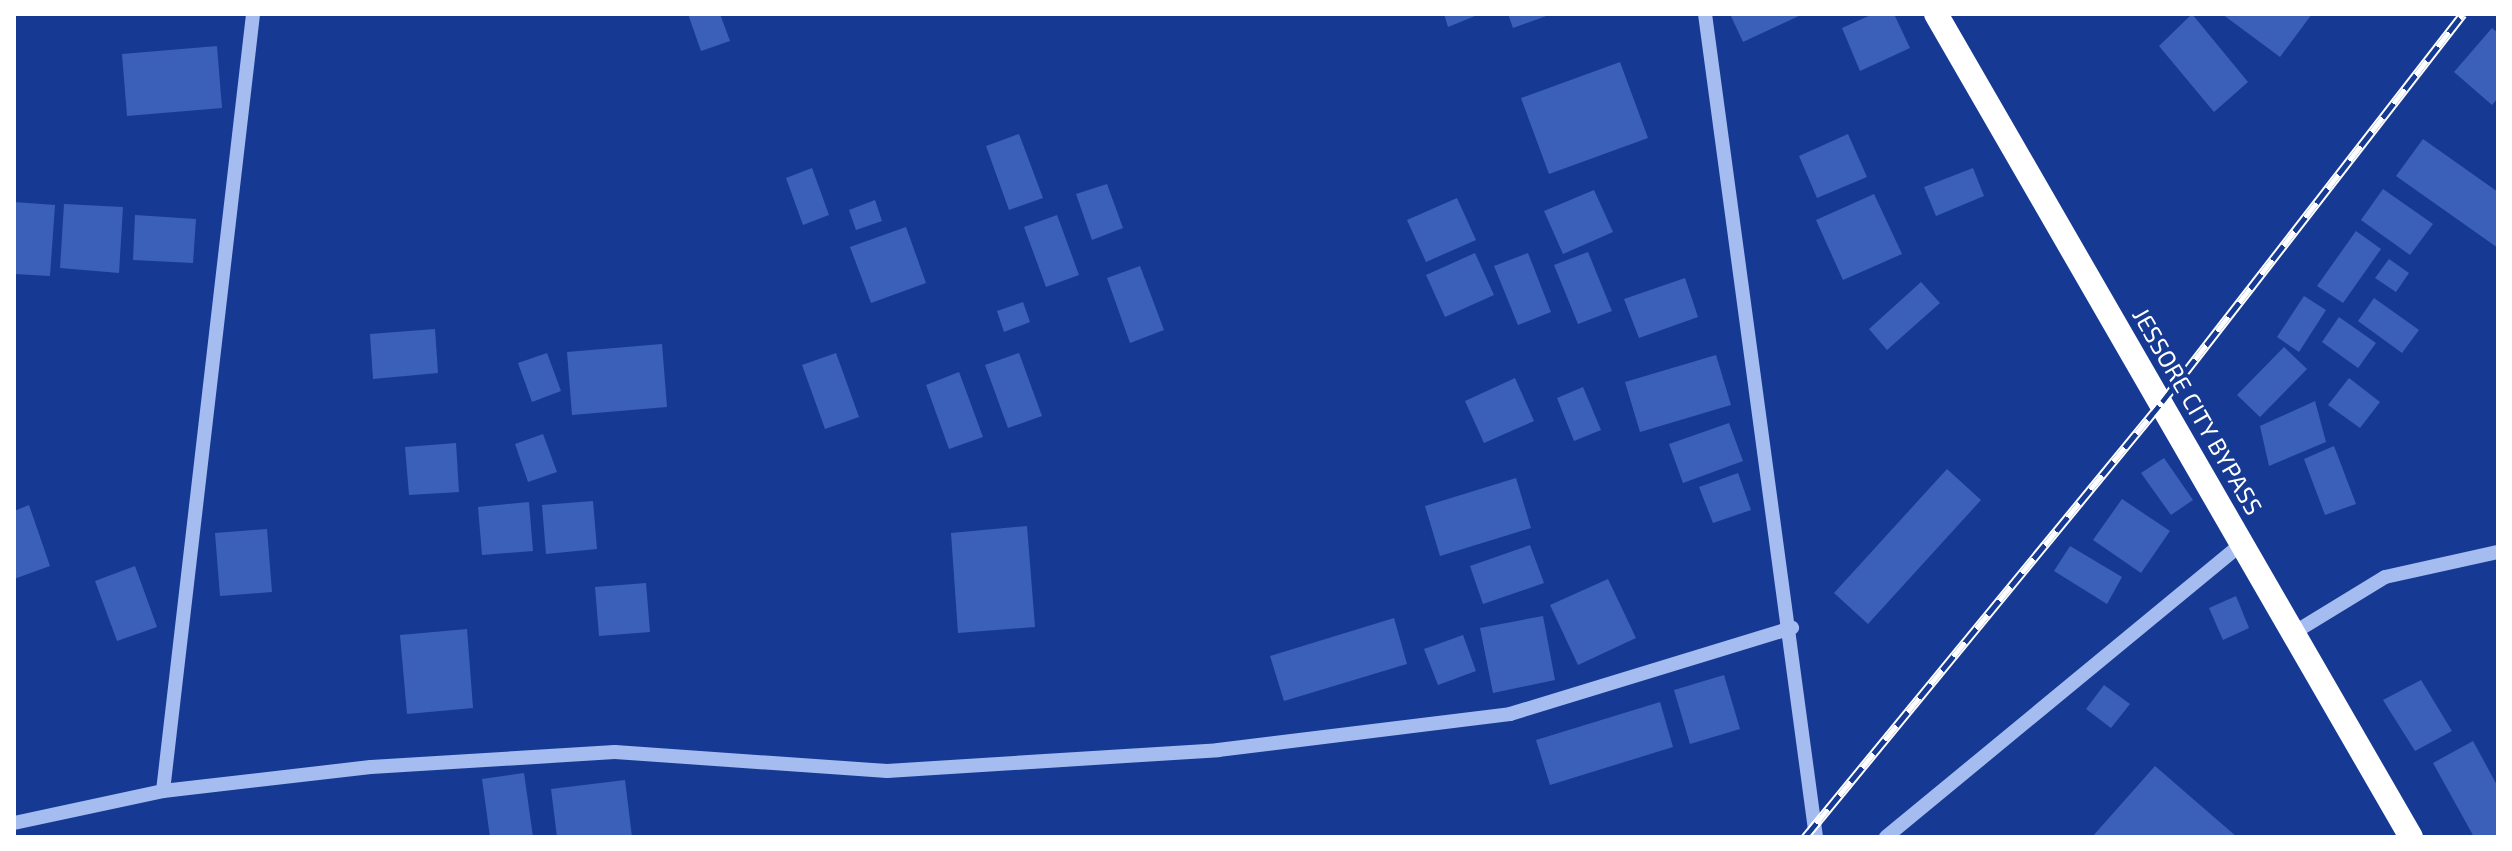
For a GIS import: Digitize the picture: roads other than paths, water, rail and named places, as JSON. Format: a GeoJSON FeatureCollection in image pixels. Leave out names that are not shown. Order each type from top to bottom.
{"type":"FeatureCollection","features":[{"type":"Feature","properties":{"kind":"highway","name":"JESSORE CITY BYPASS"},"geometry":{"type":"LineString","coordinates":[[1936,14],[2411,837]]}},
{"type":"Feature","properties":{"kind":"street"},"geometry":{"type":"LineString","coordinates":[[163,791],[253,14]]}},
{"type":"Feature","properties":{"kind":"street"},"geometry":{"type":"LineString","coordinates":[[1705,14],[1792,628],[1816,837]]}},
{"type":"Feature","properties":{"kind":"street"},"geometry":{"type":"LineString","coordinates":[[1886,837],[2242,544]]}},
{"type":"Feature","properties":{"kind":"street"},"geometry":{"type":"LineString","coordinates":[[2295,632],[2385,577],[2498,552]]}},
{"type":"Feature","properties":{"kind":"street"},"geometry":{"type":"LineString","coordinates":[[18,827],[163,791],[371,767],[615,752],[887,771],[1218,750],[1510,714],[1792,628]]}},
{"type":"Feature","properties":{"kind":"railway"},"geometry":{"type":"LineString","coordinates":[[1805,837],[2162,402],[2463,14]]}}]}
